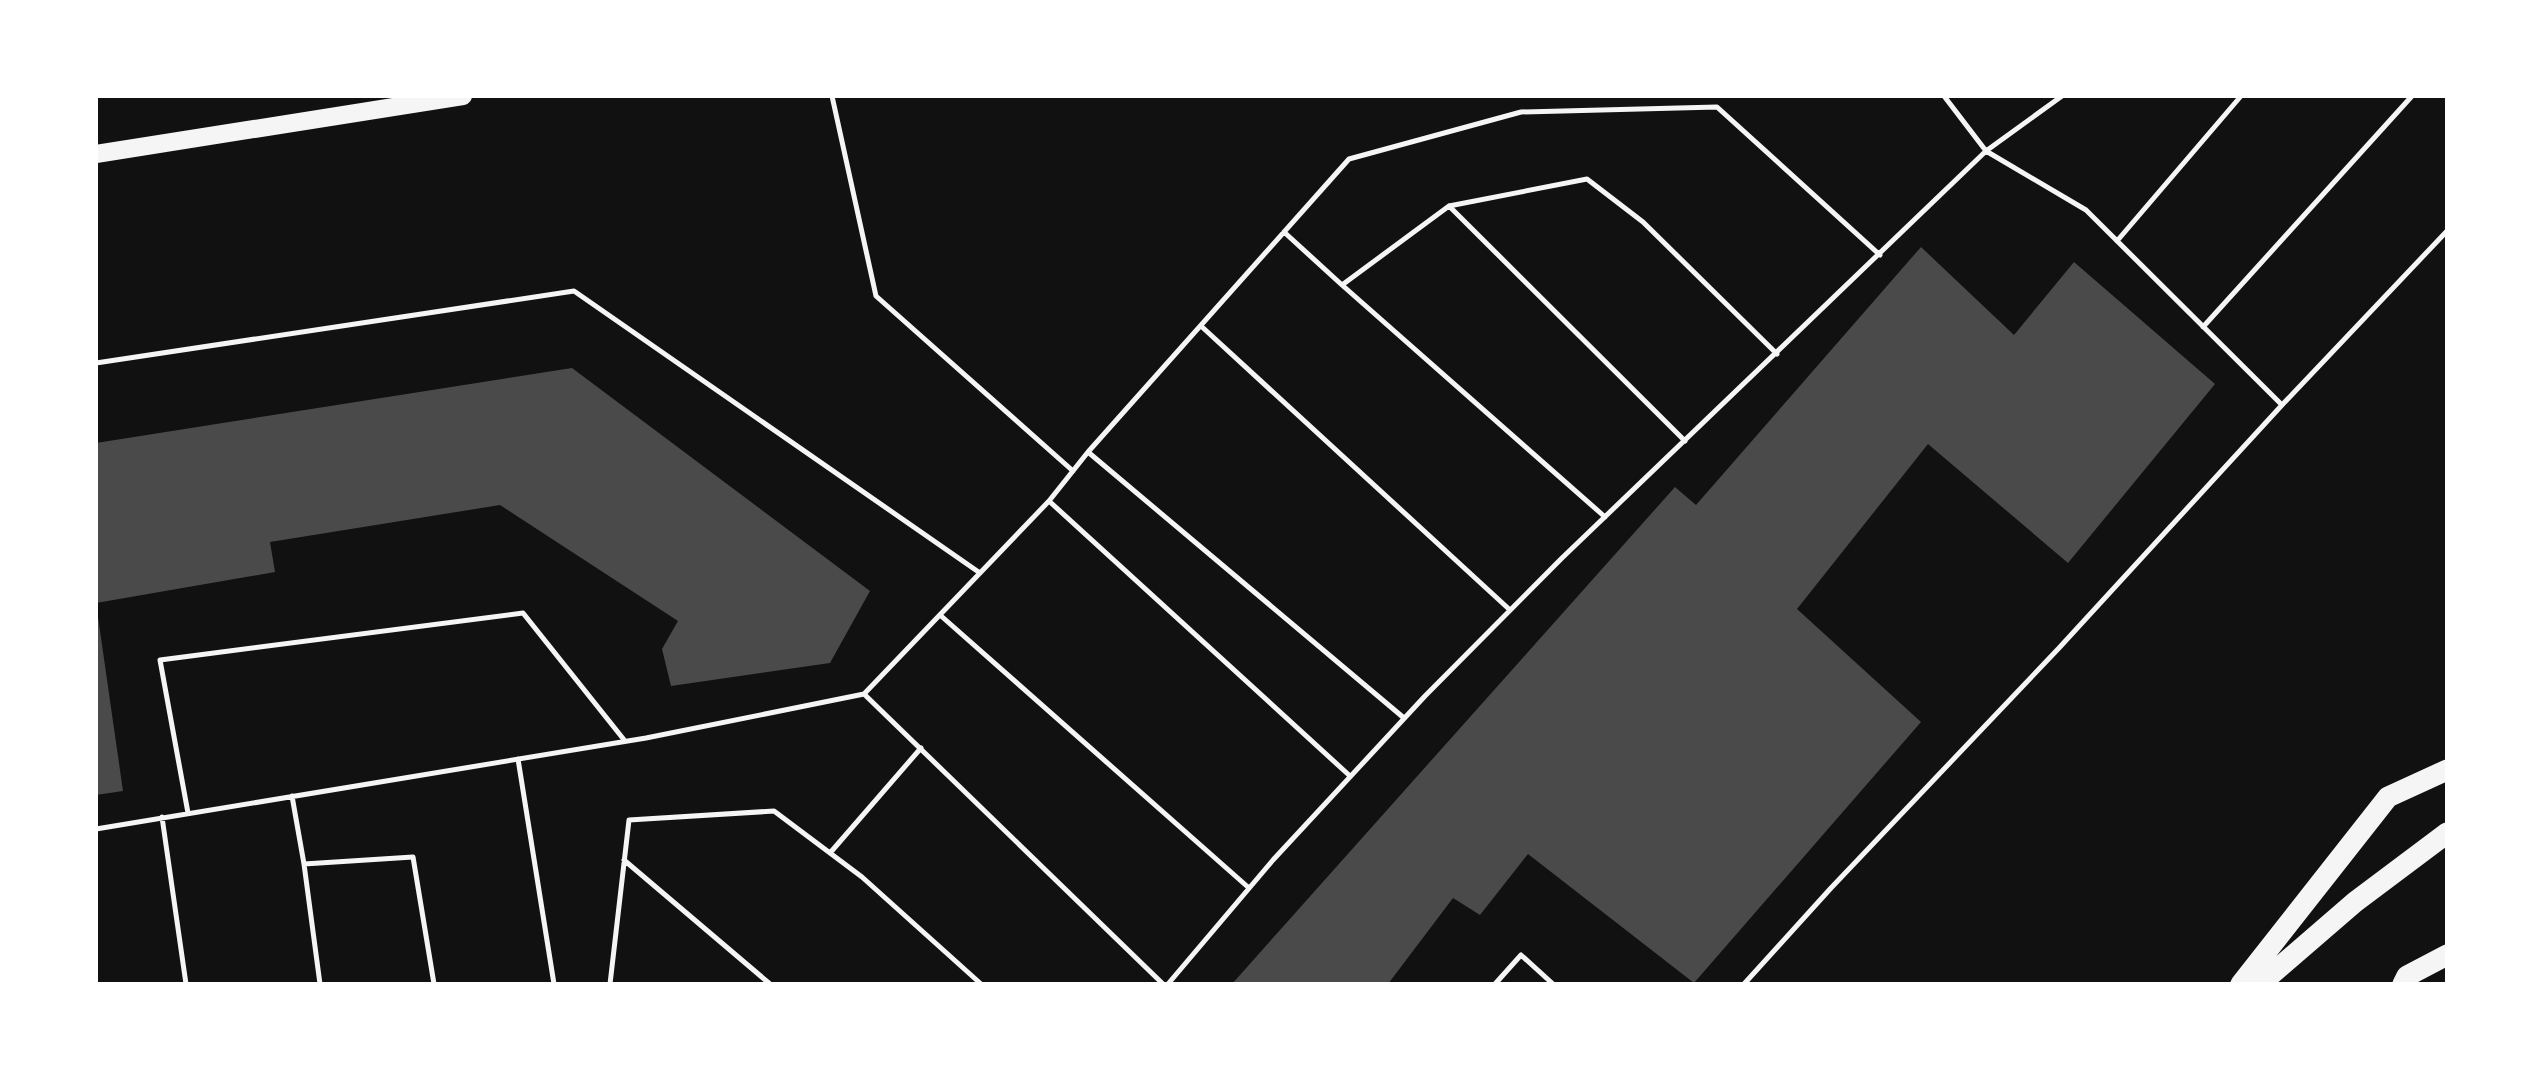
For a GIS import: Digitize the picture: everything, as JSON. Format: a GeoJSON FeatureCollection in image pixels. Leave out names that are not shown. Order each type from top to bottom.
{"type":"FeatureCollection","features":[{"type":"Feature","properties":{"kind":"highway"},"geometry":{"type":"LineString","coordinates":[[2241,984],[2388,797],[2447,769]]}},
{"type":"Feature","properties":{"kind":"highway"},"geometry":{"type":"LineString","coordinates":[[2260,984],[2355,902],[2447,833]]}},
{"type":"Feature","properties":{"kind":"highway"},"geometry":{"type":"LineString","coordinates":[[2403,984],[2407,976],[2447,956]]}},
{"type":"Feature","properties":{"kind":"main road"},"geometry":{"type":"LineString","coordinates":[[96,154],[463,96]]}},
{"type":"Feature","properties":{"kind":"lane"},"geometry":{"type":"LineString","coordinates":[[832,96],[876,296],[1073,471]]}},
{"type":"Feature","properties":{"kind":"lane"},"geometry":{"type":"LineString","coordinates":[[1944,96],[1986,151],[2086,210],[2282,405]]}},
{"type":"Feature","properties":{"kind":"lane"},"geometry":{"type":"LineString","coordinates":[[864,694],[1166,984],[1350,776],[1510,610],[1986,151],[2062,96]]}},
{"type":"Feature","properties":{"kind":"lane"},"geometry":{"type":"LineString","coordinates":[[2117,241],[2241,96]]}},
{"type":"Feature","properties":{"kind":"lane"},"geometry":{"type":"LineString","coordinates":[[2203,327],[2412,96]]}},
{"type":"Feature","properties":{"kind":"lane"},"geometry":{"type":"LineString","coordinates":[[96,829],[625,741],[864,694],[1049,501],[1088,452],[1349,159],[1521,112],[1717,107],[1880,255]]}},
{"type":"Feature","properties":{"kind":"lane"},"geometry":{"type":"LineString","coordinates":[[1342,285],[1449,206],[1587,179],[1643,222],[1777,354]]}},
{"type":"Feature","properties":{"kind":"lane"},"geometry":{"type":"LineString","coordinates":[[1449,206],[1685,441]]}},
{"type":"Feature","properties":{"kind":"lane"},"geometry":{"type":"LineString","coordinates":[[1744,984],[2447,231]]}},
{"type":"Feature","properties":{"kind":"lane"},"geometry":{"type":"LineString","coordinates":[[1284,232],[1605,517]]}},
{"type":"Feature","properties":{"kind":"lane"},"geometry":{"type":"LineString","coordinates":[[96,363],[574,291],[980,573]]}},
{"type":"Feature","properties":{"kind":"lane"},"geometry":{"type":"LineString","coordinates":[[1201,326],[1510,610]]}},
{"type":"Feature","properties":{"kind":"lane"},"geometry":{"type":"LineString","coordinates":[[1088,452],[1404,718]]}},
{"type":"Feature","properties":{"kind":"lane"},"geometry":{"type":"LineString","coordinates":[[1049,501],[1350,776]]}},
{"type":"Feature","properties":{"kind":"lane"},"geometry":{"type":"LineString","coordinates":[[188,813],[160,660],[523,613],[625,741]]}},
{"type":"Feature","properties":{"kind":"lane"},"geometry":{"type":"LineString","coordinates":[[940,615],[1249,888]]}},
{"type":"Feature","properties":{"kind":"lane"},"geometry":{"type":"LineString","coordinates":[[830,853],[921,748]]}},
{"type":"Feature","properties":{"kind":"lane"},"geometry":{"type":"LineString","coordinates":[[518,759],[554,984]]}},
{"type":"Feature","properties":{"kind":"lane"},"geometry":{"type":"LineString","coordinates":[[292,796],[320,984]]}},
{"type":"Feature","properties":{"kind":"lane"},"geometry":{"type":"LineString","coordinates":[[610,984],[629,820],[774,811],[862,877],[981,984]]}},
{"type":"Feature","properties":{"kind":"lane"},"geometry":{"type":"LineString","coordinates":[[162,817],[186,984]]}},
{"type":"Feature","properties":{"kind":"lane"},"geometry":{"type":"LineString","coordinates":[[304,864],[414,857],[434,984]]}},
{"type":"Feature","properties":{"kind":"lane"},"geometry":{"type":"LineString","coordinates":[[624,860],[770,984]]}},
{"type":"Feature","properties":{"kind":"lane"},"geometry":{"type":"LineString","coordinates":[[1496,984],[1521,955],[1553,984]]}},
{"type":"Feature","properties":{"kind":"building"},"geometry":{"type":"Polygon","coordinates":[[[1921,247],[2014,335],[2074,262],[2215,384],[2068,563],[1928,444],[1797,609],[1921,722],[1694,983],[1528,854],[1480,915],[1453,898],[1388,984],[1232,984],[1675,487],[1696,505],[1921,247]]]}},
{"type":"Feature","properties":{"kind":"building"},"geometry":{"type":"Polygon","coordinates":[[[572,368],[870,591],[830,663],[671,686],[662,649],[678,621],[500,505],[270,542],[275,572],[96,603],[96,443],[572,368]]]}},
{"type":"Feature","properties":{"kind":"building"},"geometry":{"type":"Polygon","coordinates":[[[98,617],[123,791],[96,795],[96,618],[98,617]]]}}]}
